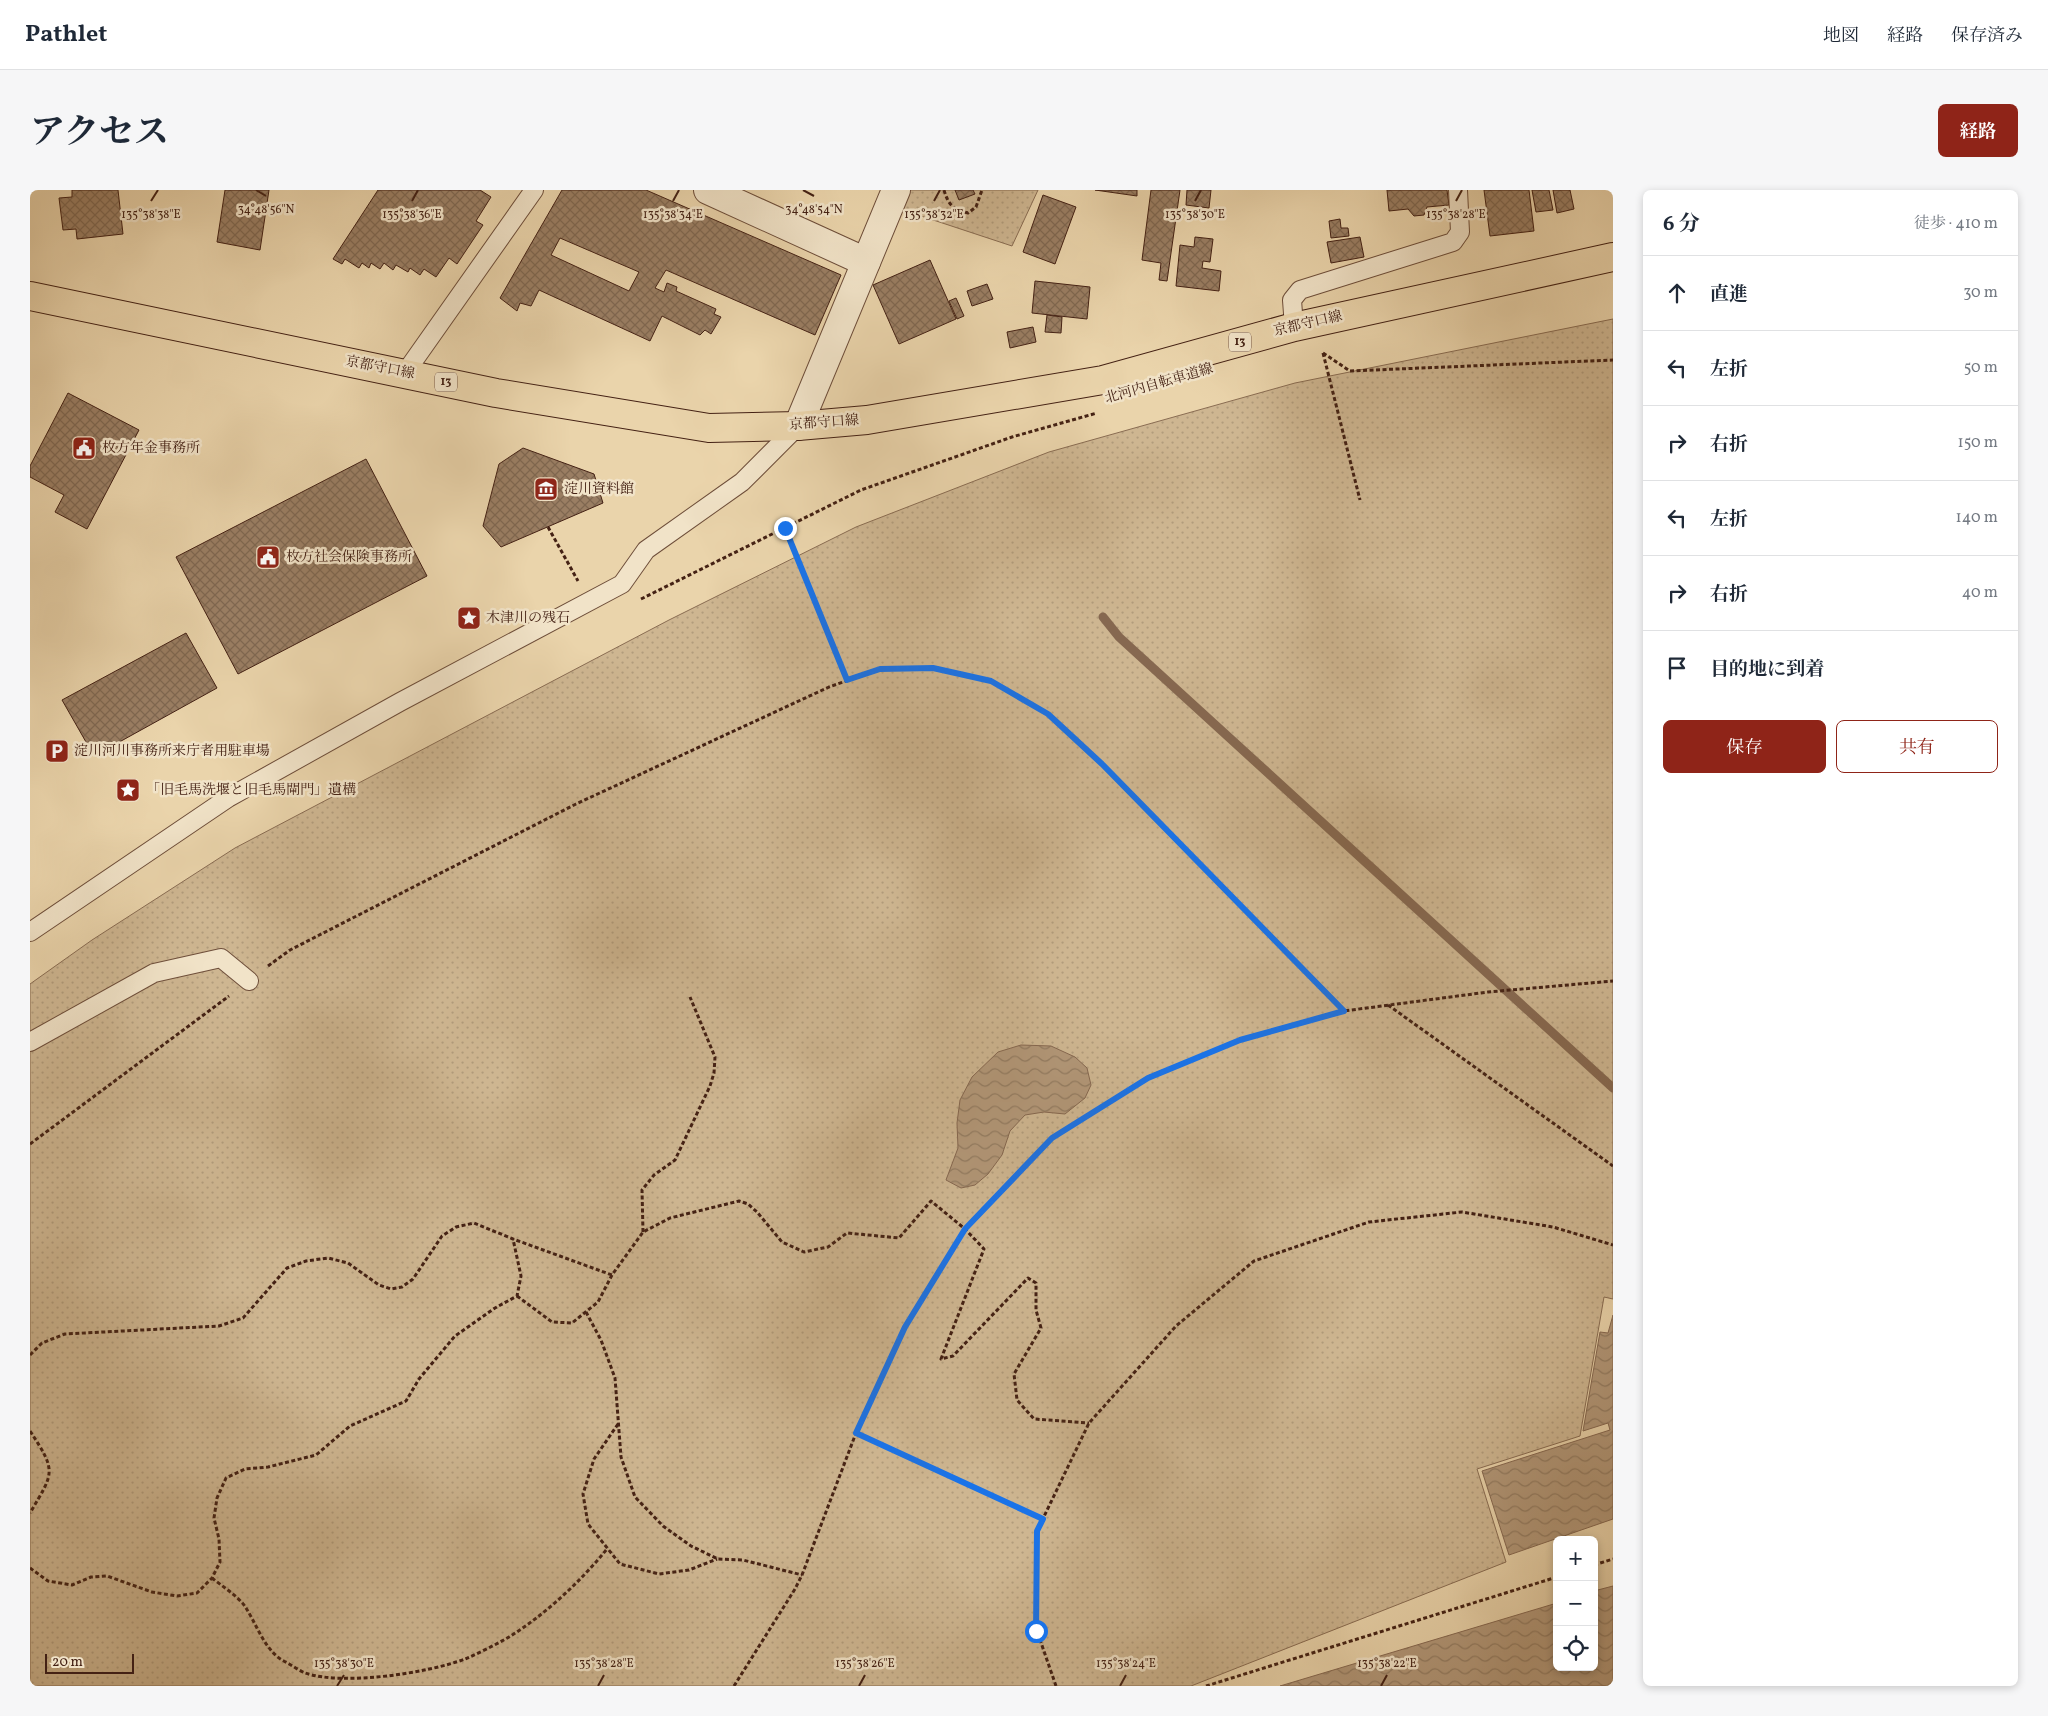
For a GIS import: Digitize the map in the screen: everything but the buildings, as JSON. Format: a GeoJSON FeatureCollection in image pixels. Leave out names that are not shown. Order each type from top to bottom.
{"type":"FeatureCollection","features":[{"type":"Feature","properties":{"kind":"main road","name":"京都守口線"},"geometry":{"type":"LineString","coordinates":[[30,296],[136,320],[405,373],[496,393],[709,428],[798,426],[876,419],[1103,380],[1294,327],[1613,257]]}},
{"type":"Feature","properties":{"kind":"street"},"geometry":{"type":"LineString","coordinates":[[708,190],[866,262]]}},
{"type":"Feature","properties":{"kind":"street"},"geometry":{"type":"LineString","coordinates":[[798,426],[896,190]]}},
{"type":"Feature","properties":{"kind":"lane"},"geometry":{"type":"LineString","coordinates":[[405,373],[534,190]]}},
{"type":"Feature","properties":{"kind":"lane"},"geometry":{"type":"LineString","coordinates":[[1294,327],[1292,300],[1300,290],[1453,242],[1460,232],[1458,190]]}},
{"type":"Feature","properties":{"kind":"lane"},"geometry":{"type":"LineString","coordinates":[[30,932],[228,798],[400,702],[622,584],[646,550],[742,482],[798,426]]}},
{"type":"Feature","properties":{"kind":"lane"},"geometry":{"type":"LineString","coordinates":[[30,1042],[154,973],[222,958],[249,980]]}},
{"type":"Feature","properties":{"kind":"path"},"geometry":{"type":"LineString","coordinates":[[944,190],[948,202],[957,211],[968,213],[976,207],[982,190]]}},
{"type":"Feature","properties":{"kind":"path"},"geometry":{"type":"LineString","coordinates":[[1316,353],[1326,350]]}},
{"type":"Feature","properties":{"kind":"path"},"geometry":{"type":"LineString","coordinates":[[1360,500],[1323,352],[1350,371],[1613,360]]}},
{"type":"Feature","properties":{"kind":"path","name":"北河内自転車道線"},"geometry":{"type":"LineString","coordinates":[[726,556],[861,490],[1012,437],[1107,410]]}},
{"type":"Feature","properties":{"kind":"path"},"geometry":{"type":"LineString","coordinates":[[548,527],[575,576]]}},
{"type":"Feature","properties":{"kind":"path"},"geometry":{"type":"LineString","coordinates":[[785,528],[847,680]]}},
{"type":"Feature","properties":{"kind":"path"},"geometry":{"type":"LineString","coordinates":[[30,1144],[290,950],[576,804],[829,687],[880,669],[933,668],[991,681],[1048,714],[1109,771],[1344,1011]]}},
{"type":"Feature","properties":{"kind":"path"},"geometry":{"type":"LineString","coordinates":[[734,1686],[795,1590],[856,1433],[905,1327],[965,1229],[1052,1138],[1148,1078],[1240,1040],[1344,1011],[1488,992],[1613,981]]}},
{"type":"Feature","properties":{"kind":"path"},"geometry":{"type":"LineString","coordinates":[[643,1232],[642,1190],[654,1174],[675,1160],[710,1086],[714,1073],[715,1057],[690,997]]}},
{"type":"Feature","properties":{"kind":"path"},"geometry":{"type":"LineString","coordinates":[[1388,1005],[1613,1166]]}},
{"type":"Feature","properties":{"kind":"path"},"geometry":{"type":"LineString","coordinates":[[517,1296],[552,1322],[572,1323],[598,1302],[612,1275],[643,1232],[670,1218],[740,1201],[748,1204],[757,1212],[782,1242],[804,1252],[828,1246],[847,1233],[899,1238],[931,1201],[965,1229],[984,1249],[941,1359],[953,1356],[1028,1278],[1036,1283],[1036,1310],[1041,1328],[1014,1374],[1017,1400],[1034,1419],[1089,1423]]}},
{"type":"Feature","properties":{"kind":"path"},"geometry":{"type":"LineString","coordinates":[[1056,1686],[1036,1631],[1037,1531],[1089,1423],[1176,1326],[1254,1261],[1369,1222],[1462,1212],[1554,1227],[1613,1245]]}},
{"type":"Feature","properties":{"kind":"path"},"geometry":{"type":"LineString","coordinates":[[30,1354],[42,1343],[65,1334],[219,1326],[243,1318],[288,1268],[328,1258],[348,1263],[380,1285],[391,1289],[402,1287],[413,1279],[442,1236],[456,1227],[474,1223],[612,1275]]}},
{"type":"Feature","properties":{"kind":"path"},"geometry":{"type":"LineString","coordinates":[[513,1239],[521,1276],[517,1296]]}},
{"type":"Feature","properties":{"kind":"path"},"geometry":{"type":"LineString","coordinates":[[30,1568],[48,1581],[72,1585],[91,1577],[107,1576],[152,1592],[177,1596],[197,1593],[212,1578],[220,1562],[219,1539],[214,1518],[217,1498],[226,1478],[245,1470],[268,1467],[316,1455],[350,1426],[406,1401],[419,1379],[455,1336],[495,1308],[517,1296]]}},
{"type":"Feature","properties":{"kind":"path"},"geometry":{"type":"LineString","coordinates":[[586,1312],[601,1340],[615,1378],[622,1457],[635,1497],[663,1526],[691,1546],[718,1559]]}},
{"type":"Feature","properties":{"kind":"path"},"geometry":{"type":"LineString","coordinates":[[619,1423],[594,1459],[583,1494],[588,1524],[620,1564],[659,1574],[689,1570],[718,1559],[743,1560],[802,1575]]}},
{"type":"Feature","properties":{"kind":"path"},"geometry":{"type":"LineString","coordinates":[[30,1431],[48,1461],[49,1479],[30,1513]]}},
{"type":"Feature","properties":{"kind":"path"},"geometry":{"type":"LineString","coordinates":[[856,1433],[1043,1519]]}},
{"type":"Feature","properties":{"kind":"path"},"geometry":{"type":"LineString","coordinates":[[212,1578],[243,1604],[258,1632],[280,1658],[306,1674],[343,1680],[374,1679],[465,1659],[509,1636],[548,1608],[587,1573],[607,1549]]}},
{"type":"Feature","properties":{"kind":"path"},"geometry":{"type":"LineString","coordinates":[[1598,1564],[1613,1559]]}},
{"type":"Feature","properties":{"kind":"path"},"geometry":{"type":"LineString","coordinates":[[1206,1686],[1553,1577]]}},
{"type":"Feature","properties":{"kind":"path"},"geometry":{"type":"LineString","coordinates":[[343,1680],[347,1686]]}},
{"type":"Feature","properties":{"kind":"shaded area"},"geometry":{"type":"Polygon","coordinates":[[[909,190],[1038,190],[1012,246],[900,209],[909,190]]]}},
{"type":"Feature","properties":{"kind":"shaded area"},"geometry":{"type":"Polygon","coordinates":[[[1613,319],[1613,1299],[1604,1297],[1580,1436],[1477,1469],[1506,1562],[1191,1686],[30,1686],[30,984],[92,940],[235,848],[669,620],[856,527],[1049,452],[1295,383],[1613,319]]]}},
{"type":"Feature","properties":{"kind":"water"},"geometry":{"type":"Polygon","coordinates":[[[1021,1045],[1051,1046],[1075,1057],[1087,1068],[1091,1085],[1085,1098],[1065,1114],[1044,1112],[1025,1115],[1010,1131],[1002,1155],[988,1174],[975,1185],[961,1188],[946,1180],[958,1148],[957,1123],[960,1100],[972,1077],[998,1052],[1021,1045]]]}},
{"type":"Feature","properties":{"kind":"water"},"geometry":{"type":"Polygon","coordinates":[[[1613,1315],[1613,1519],[1564,1536],[1553,1536],[1553,1540],[1509,1555],[1482,1471],[1610,1430],[1608,1423],[1583,1431],[1600,1332],[1608,1333],[1613,1315]]]}},
{"type":"Feature","properties":{"kind":"water"},"geometry":{"type":"Polygon","coordinates":[[[1613,1586],[1613,1686],[1280,1686],[1553,1604],[1553,1671],[1598,1671],[1598,1590],[1613,1586]]]}},
{"type":"Feature","properties":{"kind":"waterway"},"geometry":{"type":"LineString","coordinates":[[1103,617],[1119,637],[1613,1088]]}},
{"type":"Feature","properties":{"kind":"place","name":"枚方年金事務所"},"geometry":{"type":"Point","coordinates":[84,448]}},
{"type":"Feature","properties":{"kind":"place","name":"淀川資料館"},"geometry":{"type":"Point","coordinates":[546,489]}},
{"type":"Feature","properties":{"kind":"place","name":"枚方社会保険事務所"},"geometry":{"type":"Point","coordinates":[268,557]}},
{"type":"Feature","properties":{"kind":"place","name":"木津川の残石"},"geometry":{"type":"Point","coordinates":[469,618]}},
{"type":"Feature","properties":{"kind":"place","name":"淀川河川事務所来庁者用駐車場"},"geometry":{"type":"Point","coordinates":[57,751]}},
{"type":"Feature","properties":{"kind":"place","name":"「旧毛馬洗堰と旧毛馬閘門」遺構"},"geometry":{"type":"Point","coordinates":[128,790]}},
{"type":"Feature","properties":{"kind":"route"},"geometry":{"type":"LineString","coordinates":[[785,528],[847,680],[880,669],[933,668],[991,681],[1048,714],[1102,764],[1344,1011],[1240,1040],[1148,1078],[1052,1138],[965,1229],[905,1327],[856,1433],[1043,1519],[1037,1531],[1036,1631]]}}]}
